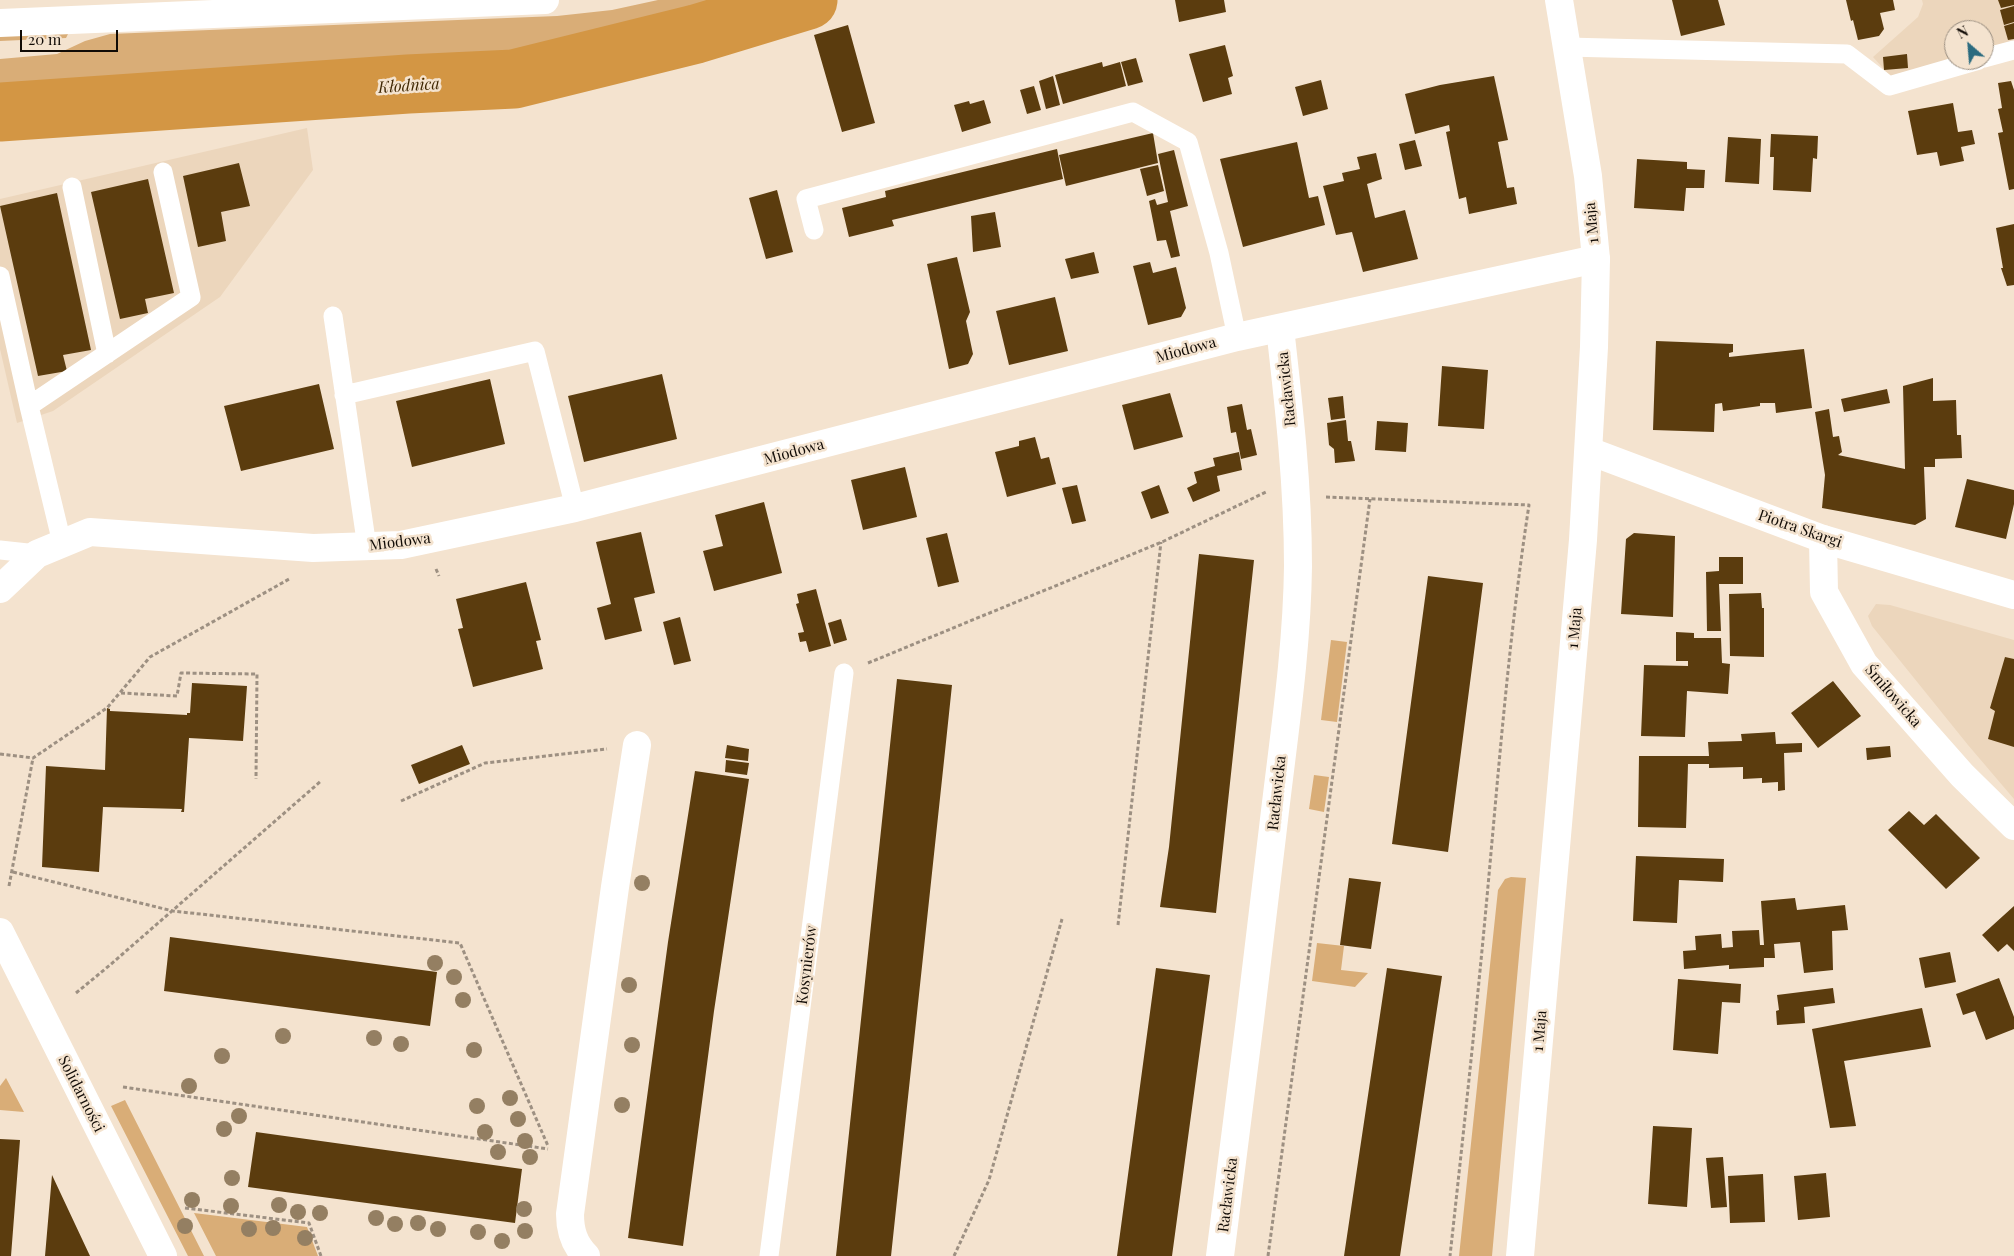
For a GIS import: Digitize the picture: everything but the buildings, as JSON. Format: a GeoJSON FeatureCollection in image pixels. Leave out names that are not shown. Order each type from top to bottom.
{"type":"FeatureCollection","features":[{"type":"Feature","properties":{"kind":"street"},"geometry":{"type":"LineString","coordinates":[[0,23],[545,0]]}},
{"type":"Feature","properties":{"kind":"street","name":"1 Maja"},"geometry":{"type":"LineString","coordinates":[[1520,1256],[1583,540],[1594,347],[1596,259],[1588,176],[1559,0]]}},
{"type":"Feature","properties":{"kind":"street","name":"Miodowa"},"geometry":{"type":"LineString","coordinates":[[0,589],[37,554],[90,532],[313,548],[401,545],[575,508],[1237,337],[1596,259]]}},
{"type":"Feature","properties":{"kind":"street","name":"Racławicka"},"geometry":{"type":"LineString","coordinates":[[1220,1256],[1259,949],[1292,652],[1298,566],[1289,405],[1280,328]]}},
{"type":"Feature","properties":{"kind":"street","name":"Piotra Skargi"},"geometry":{"type":"LineString","coordinates":[[1589,452],[1823,539],[2014,595]]}},
{"type":"Feature","properties":{"kind":"street","name":"Śmiłowicka"},"geometry":{"type":"LineString","coordinates":[[1823,539],[1824,592],[1864,664],[1962,775],[2014,826]]}},
{"type":"Feature","properties":{"kind":"street"},"geometry":{"type":"LineString","coordinates":[[586,1256],[578,1247],[571,1232],[570,1214],[615,887],[637,745]]}},
{"type":"Feature","properties":{"kind":"street","name":"Solidarności"},"geometry":{"type":"LineString","coordinates":[[0,932],[163,1256]]}},
{"type":"Feature","properties":{"kind":"lane"},"geometry":{"type":"LineString","coordinates":[[1567,47],[1848,54],[1889,86],[1944,70]]}},
{"type":"Feature","properties":{"kind":"lane"},"geometry":{"type":"LineString","coordinates":[[1994,55],[2014,50]]}},
{"type":"Feature","properties":{"kind":"lane"},"geometry":{"type":"LineString","coordinates":[[814,230],[806,199],[1132,112],[1188,142],[1219,253],[1237,337]]}},
{"type":"Feature","properties":{"kind":"lane"},"geometry":{"type":"LineString","coordinates":[[29,406],[191,297],[163,172]]}},
{"type":"Feature","properties":{"kind":"lane"},"geometry":{"type":"LineString","coordinates":[[72,187],[108,354]]}},
{"type":"Feature","properties":{"kind":"lane"},"geometry":{"type":"LineString","coordinates":[[0,276],[62,544]]}},
{"type":"Feature","properties":{"kind":"lane"},"geometry":{"type":"LineString","coordinates":[[333,316],[367,547]]}},
{"type":"Feature","properties":{"kind":"lane"},"geometry":{"type":"LineString","coordinates":[[344,395],[534,351],[575,508]]}},
{"type":"Feature","properties":{"kind":"lane"},"geometry":{"type":"LineString","coordinates":[[0,550],[37,554]]}},
{"type":"Feature","properties":{"kind":"lane","name":"Kosynierów"},"geometry":{"type":"LineString","coordinates":[[769,1256],[844,673]]}},
{"type":"Feature","properties":{"kind":"path"},"geometry":{"type":"LineString","coordinates":[[844,673],[1295,487],[1370,499],[1529,505],[1504,706],[1472,1066],[1450,1256]]}},
{"type":"Feature","properties":{"kind":"path"},"geometry":{"type":"LineString","coordinates":[[1268,1256],[1370,499]]}},
{"type":"Feature","properties":{"kind":"path"},"geometry":{"type":"LineString","coordinates":[[1118,925],[1162,542]]}},
{"type":"Feature","properties":{"kind":"path"},"geometry":{"type":"LineString","coordinates":[[0,754],[33,758],[107,708],[150,657],[300,574]]}},
{"type":"Feature","properties":{"kind":"path"},"geometry":{"type":"LineString","coordinates":[[120,693],[177,696],[181,673],[257,674],[256,779]]}},
{"type":"Feature","properties":{"kind":"path"},"geometry":{"type":"LineString","coordinates":[[402,801],[484,762],[637,745]]}},
{"type":"Feature","properties":{"kind":"path"},"geometry":{"type":"LineString","coordinates":[[9,886],[33,758]]}},
{"type":"Feature","properties":{"kind":"path"},"geometry":{"type":"LineString","coordinates":[[76,992],[110,965],[321,781]]}},
{"type":"Feature","properties":{"kind":"path"},"geometry":{"type":"LineString","coordinates":[[13,872],[172,911],[460,943],[549,1149],[123,1087]]}},
{"type":"Feature","properties":{"kind":"path"},"geometry":{"type":"LineString","coordinates":[[954,1256],[989,1180],[1062,919]]}},
{"type":"Feature","properties":{"kind":"path"},"geometry":{"type":"LineString","coordinates":[[185,1208],[309,1223],[321,1256]]}},
{"type":"Feature","properties":{"kind":"shaded area"},"geometry":{"type":"Polygon","coordinates":[[[658,0],[791,0],[695,29],[514,74],[0,106],[0,59],[57,54],[85,41],[110,34],[557,16],[612,10],[658,0]]]}},
{"type":"Feature","properties":{"kind":"shaded area"},"geometry":{"type":"Polygon","coordinates":[[[1922,0],[2014,0],[2014,43],[1994,49],[1994,20],[1944,20],[1944,63],[1892,78],[1873,57],[1918,17],[1923,4],[1922,0]]]}},
{"type":"Feature","properties":{"kind":"shaded area"},"geometry":{"type":"Polygon","coordinates":[[[69,32],[66,38],[0,41],[0,35],[69,32]]]}},
{"type":"Feature","properties":{"kind":"shaded area"},"geometry":{"type":"Polygon","coordinates":[[[307,128],[313,170],[220,297],[53,411],[17,423],[0,349],[0,199],[307,128]]]}},
{"type":"Feature","properties":{"kind":"shaded area"},"geometry":{"type":"Polygon","coordinates":[[[1876,604],[1890,605],[2014,640],[2014,799],[1872,626],[1868,616],[1876,604]]]}},
{"type":"Feature","properties":{"kind":"shaded area"},"geometry":{"type":"Polygon","coordinates":[[[1331,640],[1347,642],[1337,722],[1321,720],[1331,640]]]}},
{"type":"Feature","properties":{"kind":"shaded area"},"geometry":{"type":"Polygon","coordinates":[[[1314,775],[1329,777],[1324,812],[1309,809],[1314,775]]]}},
{"type":"Feature","properties":{"kind":"shaded area"},"geometry":{"type":"Polygon","coordinates":[[[1511,877],[1526,878],[1492,1256],[1459,1256],[1498,890],[1505,879],[1511,877]]]}},
{"type":"Feature","properties":{"kind":"shaded area"},"geometry":{"type":"Polygon","coordinates":[[[1317,943],[1344,946],[1341,970],[1368,973],[1355,987],[1312,981],[1317,943]]]}},
{"type":"Feature","properties":{"kind":"shaded area"},"geometry":{"type":"Polygon","coordinates":[[[6,1078],[24,1112],[0,1110],[0,1086],[6,1078]]]}},
{"type":"Feature","properties":{"kind":"shaded area"},"geometry":{"type":"Polygon","coordinates":[[[125,1100],[204,1256],[188,1256],[111,1106],[125,1100]]]}},
{"type":"Feature","properties":{"kind":"shaded area"},"geometry":{"type":"Polygon","coordinates":[[[194,1213],[307,1227],[318,1256],[216,1256],[194,1213]]]}},
{"type":"Feature","properties":{"kind":"waterway","name":"Kłodnica"},"geometry":{"type":"LineString","coordinates":[[0,112],[408,84],[514,79],[696,34],[808,0]]}}]}
